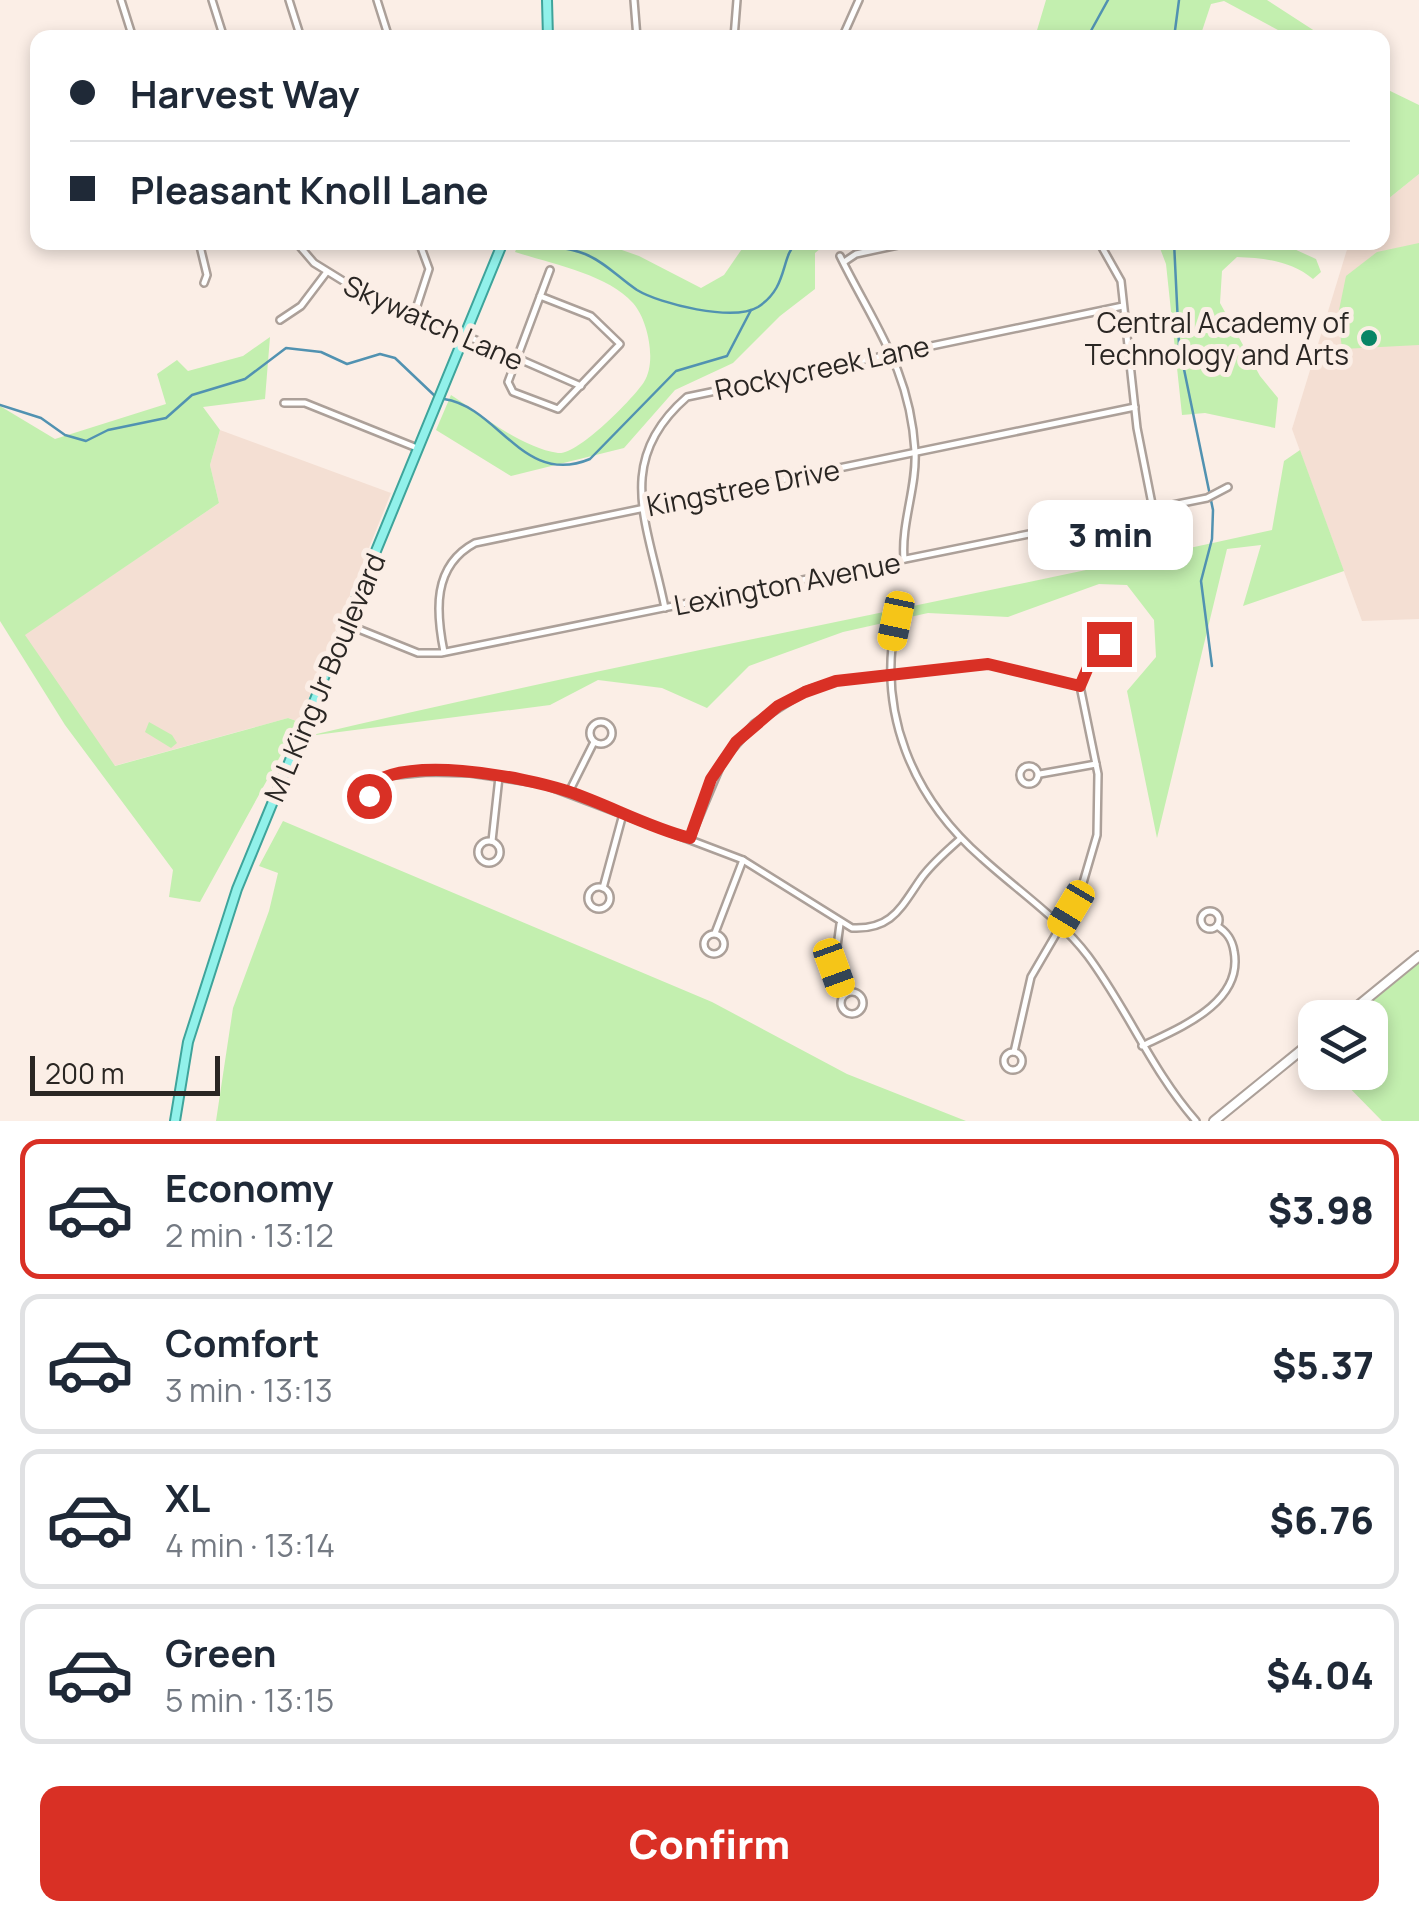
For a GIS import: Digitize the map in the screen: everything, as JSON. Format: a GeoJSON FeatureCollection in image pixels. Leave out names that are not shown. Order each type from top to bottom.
{"type":"FeatureCollection","features":[{"type":"Feature","properties":{"kind":"main road"},"geometry":{"type":"LineString","coordinates":[[547,0],[548,30]]}},
{"type":"Feature","properties":{"kind":"main road","name":"M L King Jr Boulevard"},"geometry":{"type":"LineString","coordinates":[[175,1121],[188,1042],[237,889],[501,250]]}},
{"type":"Feature","properties":{"kind":"main road"},"geometry":{"type":"LineString","coordinates":[[1364,1000],[1419,956]]}},
{"type":"Feature","properties":{"kind":"main road"},"geometry":{"type":"LineString","coordinates":[[1214,1121],[1298,1053]]}},
{"type":"Feature","properties":{"kind":"street"},"geometry":{"type":"LineString","coordinates":[[120,0],[130,30]]}},
{"type":"Feature","properties":{"kind":"street"},"geometry":{"type":"LineString","coordinates":[[212,0],[221,30]]}},
{"type":"Feature","properties":{"kind":"street"},"geometry":{"type":"LineString","coordinates":[[289,0],[298,30]]}},
{"type":"Feature","properties":{"kind":"street"},"geometry":{"type":"LineString","coordinates":[[377,0],[386,30]]}},
{"type":"Feature","properties":{"kind":"street"},"geometry":{"type":"LineString","coordinates":[[634,0],[636,30]]}},
{"type":"Feature","properties":{"kind":"street"},"geometry":{"type":"LineString","coordinates":[[734,30],[736,0]]}},
{"type":"Feature","properties":{"kind":"street"},"geometry":{"type":"LineString","coordinates":[[846,30],[859,0]]}},
{"type":"Feature","properties":{"kind":"street"},"geometry":{"type":"LineString","coordinates":[[201,250],[207,275],[204,283]]}},
{"type":"Feature","properties":{"kind":"street","name":"Skywatch Lane"},"geometry":{"type":"LineString","coordinates":[[304,250],[326,272],[464,338],[582,386]]}},
{"type":"Feature","properties":{"kind":"street"},"geometry":{"type":"LineString","coordinates":[[414,315],[429,269],[422,250]]}},
{"type":"Feature","properties":{"kind":"street"},"geometry":{"type":"LineString","coordinates":[[875,250],[842,260],[892,353],[902,380],[915,452],[904,559]]}},
{"type":"Feature","properties":{"kind":"street"},"geometry":{"type":"LineString","coordinates":[[1104,250],[1118,270],[1134,407],[1153,509]]}},
{"type":"Feature","properties":{"kind":"street"},"geometry":{"type":"LineString","coordinates":[[540,296],[590,316],[618,338],[620,349],[564,406],[554,409],[508,388],[515,359],[550,270]]}},
{"type":"Feature","properties":{"kind":"street"},"geometry":{"type":"LineString","coordinates":[[280,320],[301,306],[326,272]]}},
{"type":"Feature","properties":{"kind":"street","name":"Rockycreek Lane"},"geometry":{"type":"LineString","coordinates":[[665,608],[645,507],[642,461],[648,442],[687,397],[1123,306]]}},
{"type":"Feature","properties":{"kind":"street"},"geometry":{"type":"LineString","coordinates":[[284,403],[304,402],[419,449]]}},
{"type":"Feature","properties":{"kind":"street","name":"Kingstree Drive"},"geometry":{"type":"LineString","coordinates":[[444,652],[436,597],[464,549],[484,540],[1134,407]]}},
{"type":"Feature","properties":{"kind":"street","name":"Lexington Avenue"},"geometry":{"type":"LineString","coordinates":[[346,624],[418,652],[444,652],[1206,498],[1228,487]]}},
{"type":"Feature","properties":{"kind":"street"},"geometry":{"type":"LineString","coordinates":[[896,621],[889,676],[897,734],[920,783],[960,838],[1061,926],[1086,954],[1160,1078],[1196,1121]]}},
{"type":"Feature","properties":{"kind":"street"},"geometry":{"type":"LineString","coordinates":[[1014,1052],[1026,992],[1080,893],[1097,835],[1096,764],[1080,686],[1095,651],[1109,644],[1103,632],[1090,638],[1095,651]]}},
{"type":"Feature","properties":{"kind":"street"},"geometry":{"type":"LineString","coordinates":[[690,838],[711,779],[754,724],[805,692],[836,681],[988,664],[1080,686]]}},
{"type":"Feature","properties":{"kind":"street"},"geometry":{"type":"LineString","coordinates":[[569,792],[594,742],[592,726],[608,726],[610,739],[594,742]]}},
{"type":"Feature","properties":{"kind":"street"},"geometry":{"type":"LineString","coordinates":[[1039,774],[1096,764]]}},
{"type":"Feature","properties":{"kind":"street"},"geometry":{"type":"LineString","coordinates":[[365,790],[367,806],[351,807],[349,793],[405,772],[498,777],[569,792],[743,860],[840,924],[868,929],[887,923],[900,913],[929,868],[960,838]]}},
{"type":"Feature","properties":{"kind":"street"},"geometry":{"type":"LineString","coordinates":[[492,842],[498,777]]}},
{"type":"Feature","properties":{"kind":"street"},"geometry":{"type":"LineString","coordinates":[[604,888],[589,894],[596,908],[610,900],[604,888],[624,814]]}},
{"type":"Feature","properties":{"kind":"street"},"geometry":{"type":"LineString","coordinates":[[492,842],[498,846],[499,856],[484,862],[478,850],[492,842]]}},
{"type":"Feature","properties":{"kind":"street"},"geometry":{"type":"LineString","coordinates":[[716,933],[724,946],[710,954],[703,943],[716,933],[743,860]]}},
{"type":"Feature","properties":{"kind":"street"},"geometry":{"type":"LineString","coordinates":[[840,924],[834,968],[846,994],[841,1006],[855,1014],[862,999],[846,994]]}},
{"type":"Feature","properties":{"kind":"street"},"geometry":{"type":"LineString","coordinates":[[1142,1046],[1205,1013],[1226,991],[1236,960],[1232,940],[1217,926]]}},
{"type":"Feature","properties":{"kind":"shaded area","name":"Central Academy of Technology and Arts"},"geometry":{"type":"Polygon","coordinates":[[[1419,174],[1419,619],[1362,621],[1292,429],[1347,250],[1390,250],[1390,197],[1419,174]]]}},
{"type":"Feature","properties":{"kind":"shaded area"},"geometry":{"type":"Polygon","coordinates":[[[220,430],[391,493],[299,722],[288,718],[114,766],[24,635],[219,503],[210,465],[220,430]]]}},
{"type":"Feature","properties":{"kind":"green space"},"geometry":{"type":"Polygon","coordinates":[[[1046,0],[1267,0],[1313,30],[1278,30],[1224,1],[1211,4],[1202,30],[1037,30],[1046,0]]]}},
{"type":"Feature","properties":{"kind":"green space"},"geometry":{"type":"Polygon","coordinates":[[[1390,91],[1419,105],[1419,174],[1390,197],[1390,91]]]}},
{"type":"Feature","properties":{"kind":"green space"},"geometry":{"type":"Polygon","coordinates":[[[1419,243],[1419,345],[1342,349],[1338,315],[1346,276],[1377,252],[1419,243]]]}},
{"type":"Feature","properties":{"kind":"green space"},"geometry":{"type":"Polygon","coordinates":[[[622,250],[701,288],[724,275],[741,250],[819,250],[815,253],[815,289],[780,316],[733,363],[675,390],[624,448],[511,476],[436,430],[451,395],[516,437],[544,450],[567,452],[629,401],[644,382],[650,364],[646,330],[638,310],[622,293],[594,277],[515,252],[622,250]]]}},
{"type":"Feature","properties":{"kind":"green space"},"geometry":{"type":"Polygon","coordinates":[[[1161,250],[1296,250],[1316,259],[1321,272],[1313,279],[1287,264],[1258,258],[1237,257],[1222,271],[1220,303],[1260,376],[1278,398],[1275,428],[1205,413],[1182,415],[1166,264],[1161,250]]]}},
{"type":"Feature","properties":{"kind":"green space"},"geometry":{"type":"Polygon","coordinates":[[[270,337],[265,399],[203,407],[220,430],[210,465],[219,503],[25,635],[115,766],[288,718],[299,722],[200,902],[169,897],[173,870],[65,725],[0,621],[0,406],[55,439],[166,404],[157,374],[177,360],[188,371],[243,356],[270,337]]]}},
{"type":"Feature","properties":{"kind":"green space"},"geometry":{"type":"Polygon","coordinates":[[[1300,450],[1344,571],[1243,606],[1261,545],[1227,549],[1157,838],[1127,691],[1156,657],[1154,620],[1127,585],[1099,584],[1008,617],[928,613],[843,632],[749,666],[707,708],[662,688],[598,680],[550,705],[308,736],[1272,530],[1284,461],[1300,450]]]}},
{"type":"Feature","properties":{"kind":"green space"},"geometry":{"type":"Polygon","coordinates":[[[149,722],[172,735],[177,743],[171,748],[145,732],[149,722]]]}},
{"type":"Feature","properties":{"kind":"green space"},"geometry":{"type":"Polygon","coordinates":[[[283,821],[712,1002],[847,1074],[966,1121],[216,1121],[233,1008],[269,911],[278,873],[259,866],[283,821]]]}},
{"type":"Feature","properties":{"kind":"green space"},"geometry":{"type":"Polygon","coordinates":[[[1419,959],[1419,1121],[1382,1121],[1352,1090],[1388,1090],[1388,1000],[1368,1000],[1419,959]]]}},
{"type":"Feature","properties":{"kind":"waterway"},"geometry":{"type":"LineString","coordinates":[[1091,30],[1108,0]]}},
{"type":"Feature","properties":{"kind":"waterway"},"geometry":{"type":"LineString","coordinates":[[1175,30],[1179,0]]}},
{"type":"Feature","properties":{"kind":"waterway"},"geometry":{"type":"LineString","coordinates":[[572,250],[662,301],[732,313],[758,307],[768,299],[791,250]]}},
{"type":"Feature","properties":{"kind":"waterway"},"geometry":{"type":"LineString","coordinates":[[1174,250],[1179,345],[1213,510],[1212,539],[1201,581],[1212,666]]}},
{"type":"Feature","properties":{"kind":"waterway"},"geometry":{"type":"LineString","coordinates":[[444,399],[481,416],[512,442],[547,463],[567,465],[590,459],[676,371],[727,356],[751,310]]}},
{"type":"Feature","properties":{"kind":"waterway"},"geometry":{"type":"LineString","coordinates":[[0,405],[41,418],[65,435],[86,441],[108,430],[166,418],[192,395],[245,379],[286,348],[321,352],[347,364],[380,354],[395,358],[436,397]]}},
{"type":"Feature","properties":{"kind":"place","name":"Central Academy of Technology and Arts"},"geometry":{"type":"Point","coordinates":[1369,338]}},
{"type":"Feature","properties":{"kind":"route"},"geometry":{"type":"LineString","coordinates":[[369,796],[365,790],[373,781],[405,772],[511,778],[569,792],[690,838],[711,779],[736,742],[778,706],[805,692],[836,681],[988,664],[1018,668],[1080,686],[1095,651],[1102,651],[1109,644]]}}]}
